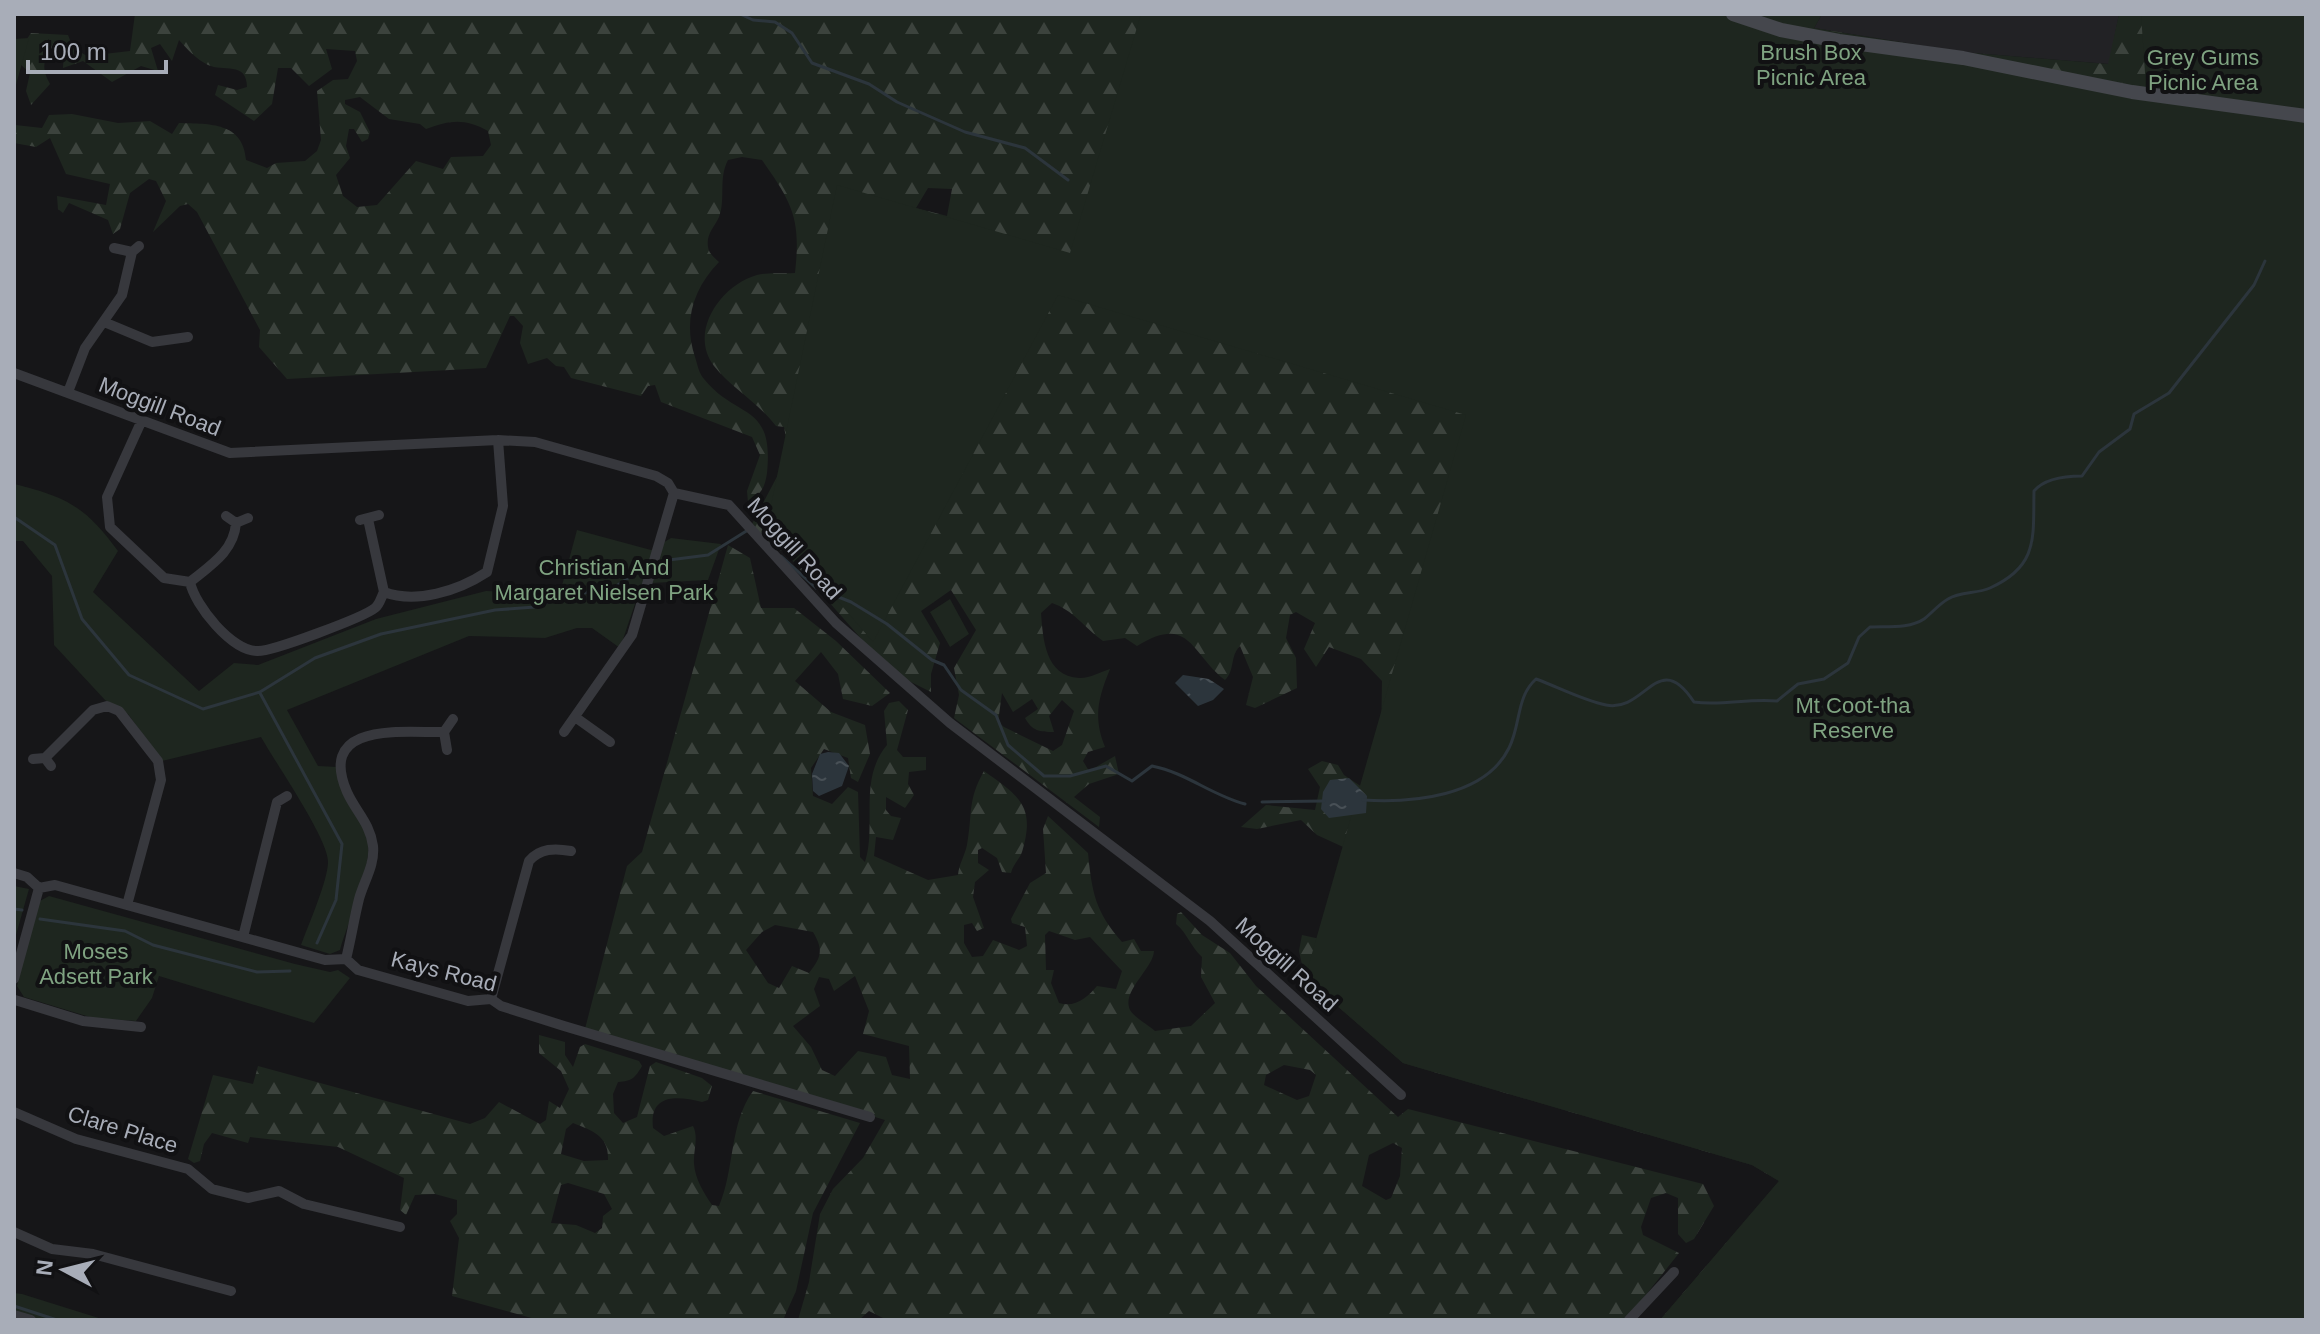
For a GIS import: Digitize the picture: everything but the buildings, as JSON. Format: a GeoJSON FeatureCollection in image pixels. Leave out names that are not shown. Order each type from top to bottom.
{"type":"FeatureCollection","features":[{"type":"Feature","properties":{"kind":"main road"},"geometry":{"type":"LineString","coordinates":[[1733,14],[1768,27],[1839,41],[1963,58],[2132,92],[2306,116]]}},
{"type":"Feature","properties":{"kind":"street"},"geometry":{"type":"LineString","coordinates":[[68,392],[85,348],[122,295],[136,249],[114,248]]}},
{"type":"Feature","properties":{"kind":"street"},"geometry":{"type":"LineString","coordinates":[[104,322],[152,342],[190,336]]}},
{"type":"Feature","properties":{"kind":"street","name":"Moggill Road"},"geometry":{"type":"LineString","coordinates":[[14,373],[230,453],[498,440],[535,442],[656,476],[668,483],[674,493],[729,505],[836,623],[950,723],[1210,921],[1401,1095]]}},
{"type":"Feature","properties":{"kind":"street"},"geometry":{"type":"LineString","coordinates":[[142,420],[107,497],[110,527],[164,578],[190,582],[227,550],[235,539],[236,523]]}},
{"type":"Feature","properties":{"kind":"street"},"geometry":{"type":"LineString","coordinates":[[384,592],[410,599],[474,581],[487,572],[503,506],[498,440]]}},
{"type":"Feature","properties":{"kind":"street"},"geometry":{"type":"LineString","coordinates":[[564,732],[632,635],[674,493]]}},
{"type":"Feature","properties":{"kind":"street"},"geometry":{"type":"LineString","coordinates":[[226,516],[236,523]]}},
{"type":"Feature","properties":{"kind":"street"},"geometry":{"type":"LineString","coordinates":[[236,523],[248,518]]}},
{"type":"Feature","properties":{"kind":"street"},"geometry":{"type":"LineString","coordinates":[[190,582],[196,600],[235,643],[257,651],[279,648],[373,610],[384,592],[369,518]]}},
{"type":"Feature","properties":{"kind":"street"},"geometry":{"type":"LineString","coordinates":[[33,759],[48,762],[93,710],[107,706],[119,711],[158,761],[161,780],[127,905]]}},
{"type":"Feature","properties":{"kind":"street"},"geometry":{"type":"LineString","coordinates":[[575,717],[610,742]]}},
{"type":"Feature","properties":{"kind":"street"},"geometry":{"type":"LineString","coordinates":[[447,750],[444,732],[453,719]]}},
{"type":"Feature","properties":{"kind":"street"},"geometry":{"type":"LineString","coordinates":[[346,959],[374,850],[368,824],[347,793],[341,761],[347,749],[362,737],[380,730],[444,732]]}},
{"type":"Feature","properties":{"kind":"street"},"geometry":{"type":"LineString","coordinates":[[243,937],[277,802],[287,796]]}},
{"type":"Feature","properties":{"kind":"street"},"geometry":{"type":"LineString","coordinates":[[491,999],[529,861],[536,853],[550,849],[571,851]]}},
{"type":"Feature","properties":{"kind":"street","name":"Kays Road"},"geometry":{"type":"LineString","coordinates":[[14,873],[27,877],[39,888],[55,885],[325,960],[346,959],[358,970],[468,1001],[491,999],[501,1006],[564,1026],[870,1117]]}},
{"type":"Feature","properties":{"kind":"street"},"geometry":{"type":"LineString","coordinates":[[14,979],[39,888]]}},
{"type":"Feature","properties":{"kind":"street"},"geometry":{"type":"LineString","coordinates":[[14,999],[83,1021],[141,1027]]}},
{"type":"Feature","properties":{"kind":"street","name":"Clare Place"},"geometry":{"type":"LineString","coordinates":[[14,1112],[76,1139],[188,1169],[212,1189],[248,1198],[279,1191],[304,1204],[400,1227]]}},
{"type":"Feature","properties":{"kind":"street"},"geometry":{"type":"LineString","coordinates":[[14,1232],[52,1249],[93,1254],[231,1291]]}},
{"type":"Feature","properties":{"kind":"street"},"geometry":{"type":"LineString","coordinates":[[1629,1320],[1674,1272]]}},
{"type":"Feature","properties":{"kind":"street"},"geometry":{"type":"LineString","coordinates":[[14,1315],[31,1320]]}},
{"type":"Feature","properties":{"kind":"shaded area"},"geometry":{"type":"Polygon","coordinates":[[[1822,14],[2119,14],[2109,64],[1962,52],[1814,28],[1822,14]]]}},
{"type":"Feature","properties":{"kind":"green space","name":"Mt Coot-tha Reserve"},"geometry":{"type":"Polygon","coordinates":[[[135,14],[1822,14],[1814,28],[1962,52],[2108,64],[2119,14],[2306,14],[2306,1320],[1660,1320],[1779,1181],[1752,1165],[1403,1063],[1305,978],[1299,951],[1302,935],[1329,941],[1352,851],[1317,835],[1301,820],[1257,829],[1241,827],[1266,805],[1315,810],[1320,787],[1308,769],[1322,761],[1338,765],[1344,775],[1368,791],[1381,742],[1382,681],[1361,659],[1329,647],[1316,667],[1304,649],[1315,623],[1296,612],[1290,615],[1286,638],[1296,658],[1297,688],[1255,708],[1246,705],[1253,677],[1240,646],[1225,680],[1179,635],[1155,637],[1137,646],[1125,638],[1103,641],[1072,614],[1052,603],[1041,613],[1043,634],[1048,654],[1059,671],[1079,678],[1110,669],[1098,708],[1105,747],[1088,752],[1083,761],[1089,771],[1115,756],[1119,774],[1089,784],[1074,797],[1100,817],[1099,827],[954,718],[959,695],[954,668],[976,630],[951,590],[921,611],[940,643],[931,674],[931,692],[897,675],[785,552],[770,547],[752,524],[789,454],[784,427],[776,426],[721,374],[707,353],[705,339],[712,312],[731,289],[757,275],[795,273],[797,239],[792,213],[788,201],[762,160],[742,157],[728,160],[723,174],[721,210],[708,242],[709,252],[719,262],[697,294],[690,318],[692,344],[702,377],[716,392],[759,423],[765,434],[768,450],[764,486],[748,502],[747,491],[760,455],[752,437],[661,402],[655,385],[648,386],[641,396],[571,378],[564,367],[556,366],[547,358],[528,364],[520,343],[523,326],[514,316],[510,316],[486,368],[287,379],[259,347],[260,330],[197,212],[188,204],[180,206],[153,232],[166,201],[156,181],[149,179],[130,193],[120,229],[113,234],[108,220],[69,203],[63,213],[58,209],[57,196],[106,205],[110,184],[66,174],[50,138],[36,147],[14,143],[15,125],[42,128],[49,115],[72,114],[118,123],[150,121],[172,134],[179,123],[213,125],[239,138],[246,160],[267,168],[276,163],[305,161],[317,151],[321,140],[317,91],[333,80],[348,79],[357,61],[355,51],[326,49],[332,69],[309,86],[291,68],[278,68],[272,104],[254,121],[215,95],[218,85],[237,90],[247,87],[243,74],[239,70],[208,65],[179,40],[172,61],[160,44],[151,48],[158,71],[141,66],[112,82],[83,61],[63,68],[64,49],[55,43],[45,63],[50,84],[31,105],[26,91],[30,73],[19,63],[18,52],[31,33],[68,35],[73,48],[87,56],[130,51],[135,14]],[[360,97],[345,100],[345,104],[360,112],[370,132],[368,139],[362,142],[354,129],[349,129],[346,146],[350,158],[336,175],[343,196],[357,207],[377,205],[416,161],[443,169],[451,157],[483,156],[491,145],[488,131],[472,124],[450,122],[426,129],[420,124],[389,119],[360,97]],[[928,188],[916,208],[947,216],[952,189],[928,188]],[[1002,693],[998,722],[1053,751],[1062,745],[1074,711],[1062,700],[1049,716],[1054,732],[1041,731],[1031,726],[1025,718],[1038,709],[1032,699],[1013,712],[1002,693]]]}},
{"type":"Feature","properties":{"kind":"green space","name":"Mt Coot-tha Reserve"},"geometry":{"type":"Polygon","coordinates":[[[1141,14],[1822,14],[1814,28],[2146,87],[2141,14],[2306,14],[2306,1320],[1660,1320],[1779,1181],[1752,1165],[1403,1063],[1305,978],[1466,415],[1058,295],[873,642],[768,520],[837,185],[1070,253],[1141,14]]]}},
{"type":"Feature","properties":{"kind":"green space"},"geometry":{"type":"Polygon","coordinates":[[[29,38],[14,92],[14,39],[29,38]]]}},
{"type":"Feature","properties":{"kind":"green space","name":"Christian And Margaret Nielsen Park"},"geometry":{"type":"Polygon","coordinates":[[[14,484],[62,499],[85,514],[107,536],[118,551],[93,592],[199,691],[234,663],[258,665],[376,619],[486,591],[560,593],[577,530],[651,550],[671,538],[721,544],[708,580],[652,583],[637,598],[620,648],[592,628],[577,628],[545,638],[469,636],[287,710],[318,766],[337,767],[344,790],[364,823],[368,836],[366,869],[356,904],[340,950],[330,954],[301,945],[325,880],[326,851],[311,819],[261,737],[162,761],[128,714],[105,700],[54,645],[52,576],[23,541],[14,541],[14,484]]]}},
{"type":"Feature","properties":{"kind":"green space"},"geometry":{"type":"Polygon","coordinates":[[[728,545],[750,558],[761,608],[794,608],[836,641],[890,693],[872,706],[843,699],[838,674],[821,652],[795,681],[831,712],[865,725],[870,754],[858,782],[851,778],[848,758],[824,749],[811,768],[813,796],[832,804],[848,787],[858,792],[860,857],[865,862],[870,787],[878,759],[887,745],[884,711],[889,703],[899,701],[908,710],[897,750],[903,757],[926,757],[926,770],[909,772],[908,784],[914,795],[905,808],[886,797],[886,810],[891,816],[901,818],[893,840],[876,837],[874,856],[928,880],[958,875],[967,845],[973,799],[984,771],[1015,795],[1021,804],[1027,823],[1026,836],[1011,873],[1002,872],[997,858],[982,848],[978,850],[978,863],[989,870],[975,882],[973,897],[984,928],[977,931],[972,923],[964,925],[964,943],[972,957],[983,956],[993,940],[1019,950],[1027,946],[1025,927],[1012,923],[1011,919],[1030,883],[1046,873],[1043,829],[1048,816],[1088,853],[1096,901],[1113,931],[1122,942],[1134,939],[1141,951],[1154,951],[1128,1003],[1132,1013],[1155,1031],[1191,1026],[1215,1003],[1201,977],[1202,957],[1176,924],[1177,914],[1181,912],[1202,935],[1230,953],[1256,986],[1398,1117],[1408,1109],[1703,1184],[1714,1206],[1694,1239],[1686,1243],[1678,1234],[1678,1198],[1666,1193],[1651,1198],[1641,1227],[1643,1235],[1679,1253],[1626,1320],[887,1320],[869,1311],[859,1320],[798,1320],[809,1282],[820,1214],[833,1189],[863,1158],[885,1120],[585,1029],[627,866],[642,852],[728,545]],[[775,925],[762,932],[746,950],[768,983],[779,988],[792,966],[809,973],[820,954],[813,932],[775,925]],[[1049,931],[1045,935],[1046,970],[1054,970],[1051,983],[1059,1003],[1080,1001],[1097,986],[1116,989],[1122,971],[1090,937],[1075,940],[1049,931]],[[855,976],[834,991],[829,979],[819,977],[814,989],[820,1006],[793,1026],[811,1047],[822,1070],[835,1076],[858,1051],[886,1057],[892,1075],[910,1079],[909,1046],[863,1034],[869,1011],[855,976]],[[1284,1065],[1266,1075],[1264,1085],[1297,1100],[1309,1096],[1316,1075],[1310,1070],[1284,1065]],[[1393,1143],[1369,1155],[1362,1186],[1386,1200],[1391,1198],[1400,1176],[1402,1148],[1393,1143]]]}},
{"type":"Feature","properties":{"kind":"green space"},"geometry":{"type":"Polygon","coordinates":[[[950,599],[969,634],[950,647],[930,612],[950,599]]]}},
{"type":"Feature","properties":{"kind":"green space"},"geometry":{"type":"Polygon","coordinates":[[[14,886],[29,889],[14,942],[14,886]]]}},
{"type":"Feature","properties":{"kind":"green space","name":"Moses Adsett Park"},"geometry":{"type":"Polygon","coordinates":[[[49,896],[295,964],[330,972],[338,970],[350,978],[314,1023],[159,976],[152,998],[136,1021],[93,1018],[24,997],[17,986],[38,902],[49,896]]]}},
{"type":"Feature","properties":{"kind":"green space"},"geometry":{"type":"Polygon","coordinates":[[[539,1035],[565,1042],[565,1055],[573,1067],[580,1047],[585,1044],[639,1061],[642,1066],[637,1073],[630,1080],[618,1082],[613,1094],[614,1113],[623,1123],[637,1117],[650,1066],[656,1062],[702,1078],[712,1086],[708,1100],[702,1102],[675,1098],[660,1103],[653,1117],[653,1128],[664,1136],[693,1126],[696,1135],[695,1170],[700,1186],[712,1205],[719,1206],[740,1118],[753,1091],[860,1123],[813,1213],[796,1291],[783,1320],[539,1320],[452,1296],[459,1238],[450,1221],[457,1214],[457,1200],[435,1194],[415,1195],[406,1215],[400,1210],[404,1178],[338,1147],[250,1137],[248,1143],[212,1133],[204,1144],[200,1161],[194,1163],[188,1159],[213,1075],[253,1084],[258,1066],[470,1124],[485,1118],[499,1102],[540,1124],[546,1120],[549,1101],[560,1108],[569,1089],[561,1071],[539,1053],[539,1035]],[[573,1123],[566,1129],[561,1154],[584,1161],[608,1160],[603,1140],[573,1123]],[[568,1183],[561,1185],[551,1223],[576,1225],[595,1233],[602,1228],[603,1216],[612,1209],[604,1194],[568,1183]]]}},
{"type":"Feature","properties":{"kind":"green space"},"geometry":{"type":"Polygon","coordinates":[[[14,1293],[105,1320],[37,1320],[14,1313],[14,1293]]]}},
{"type":"Feature","properties":{"kind":"water"},"geometry":{"type":"Polygon","coordinates":[[[1183,675],[1209,679],[1224,689],[1213,700],[1198,706],[1175,683],[1183,675]]]}},
{"type":"Feature","properties":{"kind":"water"},"geometry":{"type":"Polygon","coordinates":[[[839,753],[849,766],[842,786],[819,796],[813,791],[812,774],[820,754],[839,753]]]}},
{"type":"Feature","properties":{"kind":"water"},"geometry":{"type":"Polygon","coordinates":[[[1349,778],[1367,796],[1366,813],[1329,818],[1321,809],[1323,792],[1330,780],[1349,778]]]}},
{"type":"Feature","properties":{"kind":"waterway"},"geometry":{"type":"LineString","coordinates":[[740,14],[753,20],[775,22],[792,33],[812,63],[869,84],[897,102],[965,132],[1025,148],[1068,180]]}},
{"type":"Feature","properties":{"kind":"waterway"},"geometry":{"type":"LineString","coordinates":[[1363,800],[1403,800],[1445,794],[1483,777],[1498,764],[1509,748],[1525,694],[1536,679],[1606,705],[1620,705],[1661,681],[1671,680],[1682,687],[1694,702],[1777,701],[1798,684],[1824,679],[1848,663],[1859,637],[1870,627],[1918,622],[1953,596],[1985,590],[2006,579],[2025,560],[2030,548],[2034,491],[2050,481],[2082,476],[2099,452],[2130,429],[2134,414],[2169,393],[2254,285],[2265,261]]}},
{"type":"Feature","properties":{"kind":"waterway"},"geometry":{"type":"LineString","coordinates":[[14,517],[55,545],[82,619],[129,675],[203,709],[260,692],[315,658],[381,634],[495,610],[535,607],[569,594],[609,591],[637,572]]}},
{"type":"Feature","properties":{"kind":"waterway"},"geometry":{"type":"LineString","coordinates":[[669,560],[708,555],[748,530]]}},
{"type":"Feature","properties":{"kind":"waterway"},"geometry":{"type":"LineString","coordinates":[[781,556],[816,588],[851,602],[887,624],[932,660],[944,665],[961,690],[996,715],[1008,745],[1044,776],[1070,776],[1106,766],[1132,781],[1152,766],[1245,804]]}},
{"type":"Feature","properties":{"kind":"waterway"},"geometry":{"type":"LineString","coordinates":[[260,693],[342,844],[336,900],[317,943]]}},
{"type":"Feature","properties":{"kind":"waterway"},"geometry":{"type":"LineString","coordinates":[[1262,802],[1324,801]]}},
{"type":"Feature","properties":{"kind":"waterway"},"geometry":{"type":"LineString","coordinates":[[14,909],[22,910]]}},
{"type":"Feature","properties":{"kind":"waterway"},"geometry":{"type":"LineString","coordinates":[[40,919],[125,931],[153,945],[257,972],[290,971]]}},
{"type":"Feature","properties":{"kind":"waterway"},"geometry":{"type":"LineString","coordinates":[[14,1306],[57,1320]]}},
{"type":"Feature","properties":{"kind":"park label","name":"Brush Box Picnic Area"},"geometry":{"type":"Point","coordinates":[1811,64]}},
{"type":"Feature","properties":{"kind":"park label","name":"Grey Gums Picnic Area"},"geometry":{"type":"Point","coordinates":[2203,70]}}]}
